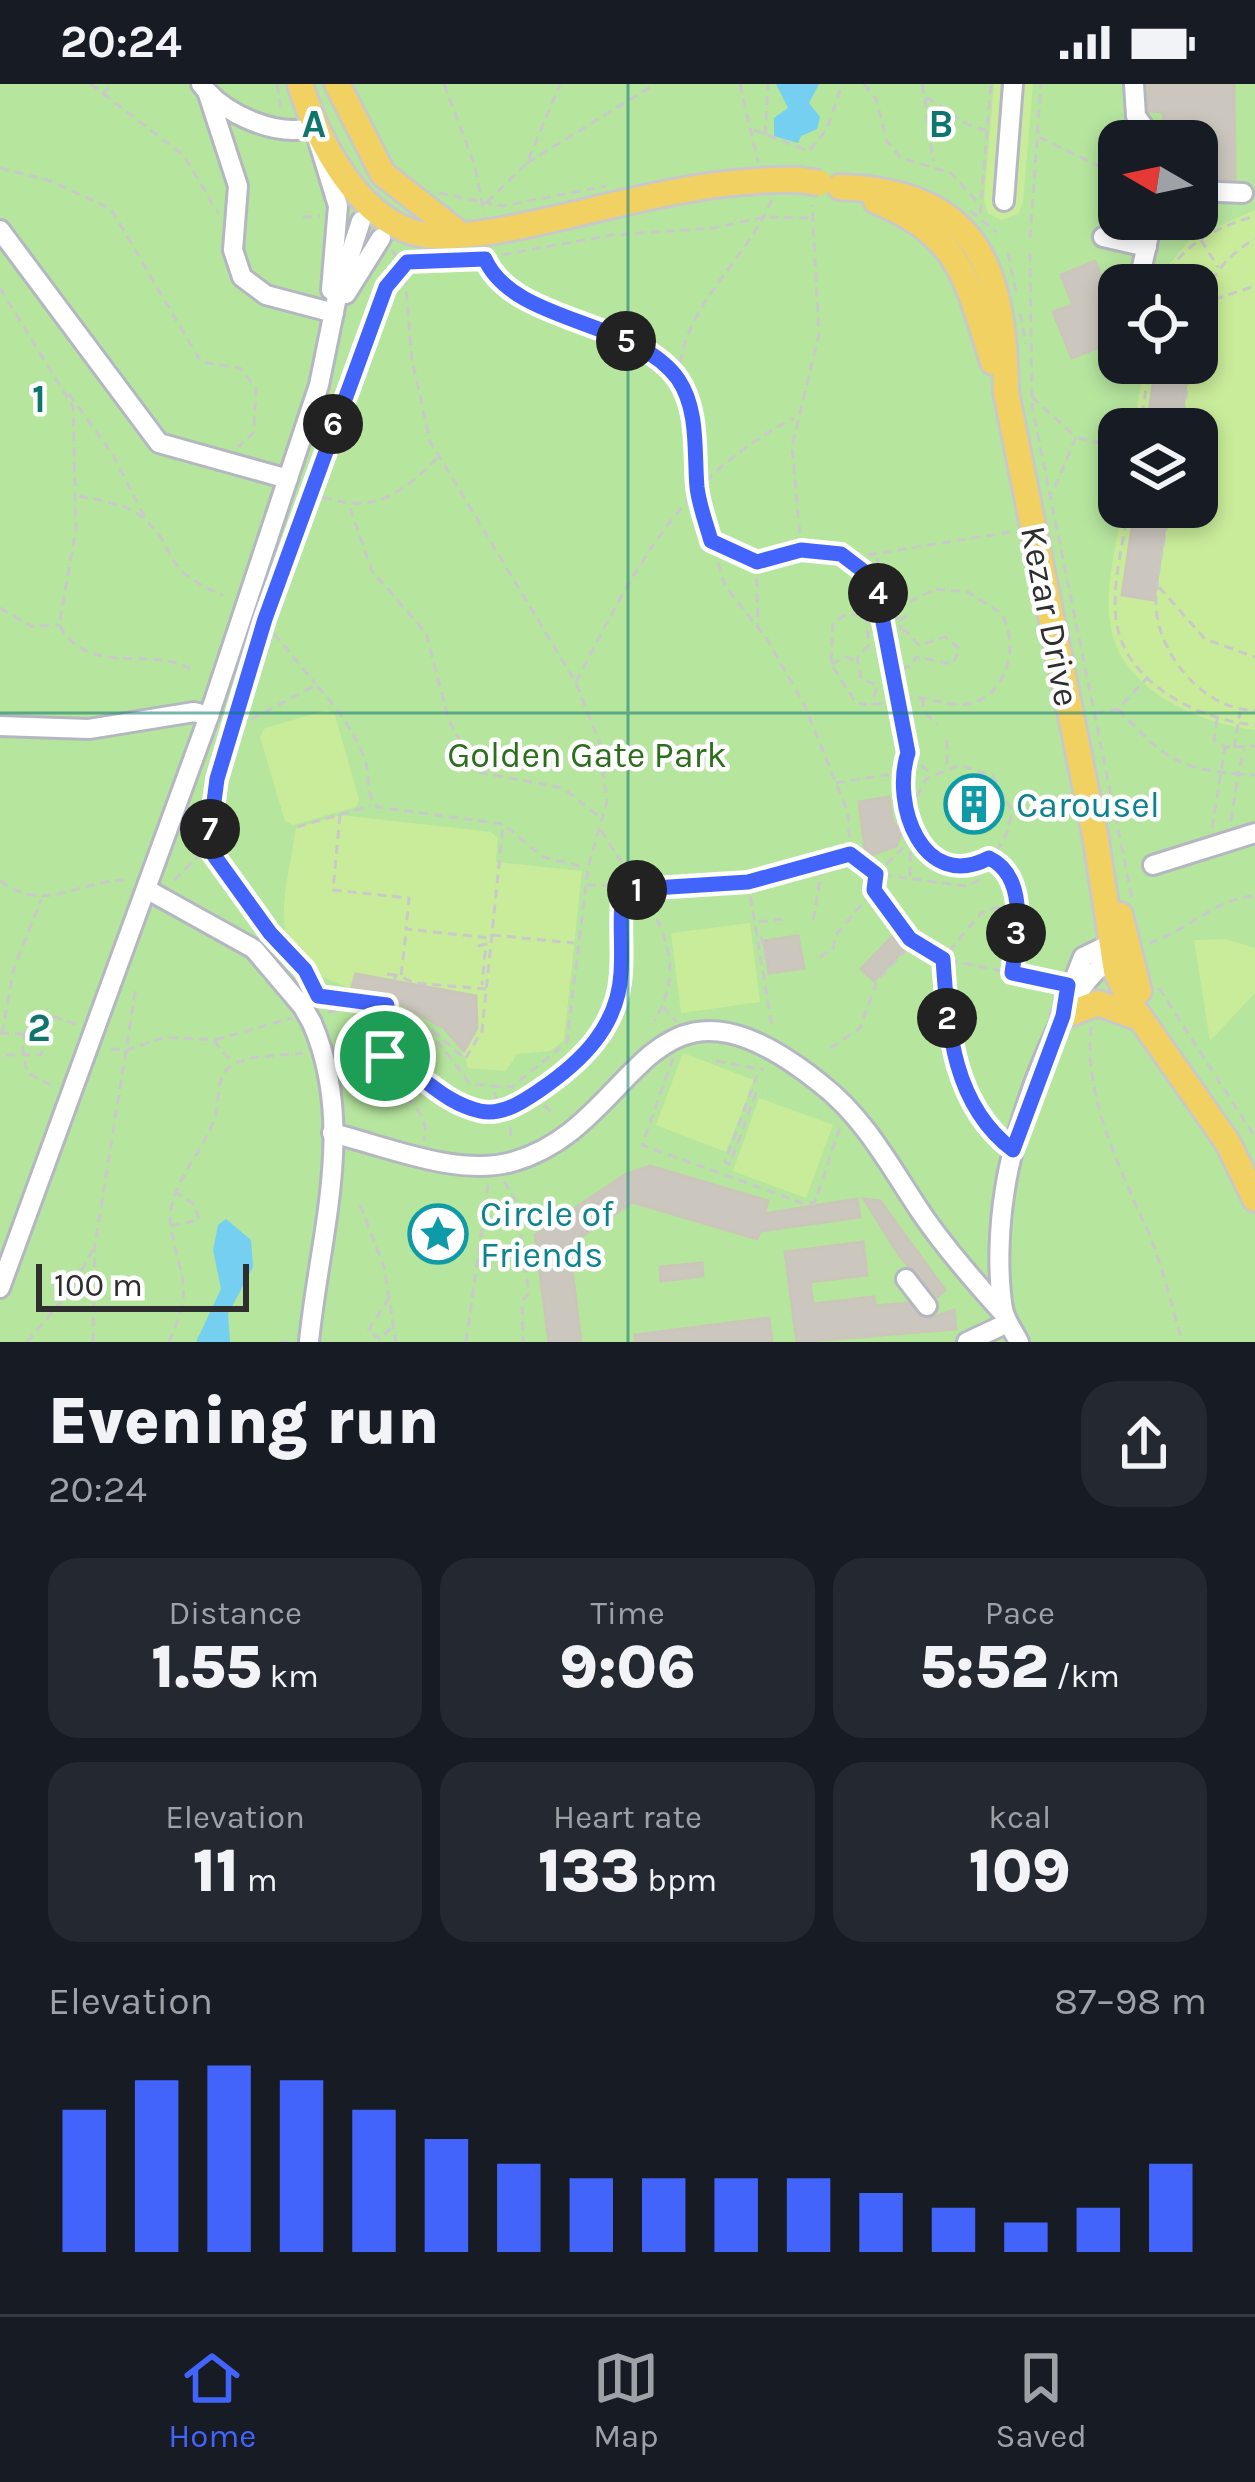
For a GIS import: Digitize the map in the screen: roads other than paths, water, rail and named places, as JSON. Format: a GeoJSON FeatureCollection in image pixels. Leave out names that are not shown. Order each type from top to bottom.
{"type":"FeatureCollection","features":[{"type":"Feature","properties":{"kind":"main road","name":"Kezar Drive"},"geometry":{"type":"LineString","coordinates":[[300,84],[314,127],[355,188],[386,216],[427,236],[508,229],[711,184],[816,183],[890,192],[932,205],[967,230],[984,252],[1018,394],[1096,840],[1130,947],[1146,1023],[1228,1143],[1255,1199]]}},
{"type":"Feature","properties":{"kind":"main road"},"geometry":{"type":"LineString","coordinates":[[337,84],[383,174],[456,232]]}},
{"type":"Feature","properties":{"kind":"main road","name":"Kezar Drive"},"geometry":{"type":"LineString","coordinates":[[816,183],[919,220],[959,265],[985,332],[1018,394]]}},
{"type":"Feature","properties":{"kind":"main road"},"geometry":{"type":"LineString","coordinates":[[919,220],[984,252],[976,265],[985,332]]}},
{"type":"Feature","properties":{"kind":"main road"},"geometry":{"type":"LineString","coordinates":[[1063,1016],[1098,1003],[1146,1023]]}},
{"type":"Feature","properties":{"kind":"main road","name":"Kezar Drive"},"geometry":{"type":"LineString","coordinates":[[1228,1143],[1255,1166]]}},
{"type":"Feature","properties":{"kind":"street"},"geometry":{"type":"LineString","coordinates":[[1004,201],[1013,84]]}},
{"type":"Feature","properties":{"kind":"street"},"geometry":{"type":"LineString","coordinates":[[1134,84],[1139,120]]}},
{"type":"Feature","properties":{"kind":"street"},"geometry":{"type":"LineString","coordinates":[[205,89],[280,132],[314,127],[333,216],[334,313]]}},
{"type":"Feature","properties":{"kind":"street"},"geometry":{"type":"LineString","coordinates":[[205,89],[238,186],[232,234],[235,262],[250,287],[334,313]]}},
{"type":"Feature","properties":{"kind":"street"},"geometry":{"type":"LineString","coordinates":[[1218,192],[1243,193]]}},
{"type":"Feature","properties":{"kind":"street"},"geometry":{"type":"LineString","coordinates":[[0,1288],[96,1029],[139,885],[209,716],[319,385],[361,221]]}},
{"type":"Feature","properties":{"kind":"street"},"geometry":{"type":"LineString","coordinates":[[0,230],[150,435],[178,452],[225,459],[288,479]]}},
{"type":"Feature","properties":{"kind":"street"},"geometry":{"type":"LineString","coordinates":[[1116,240],[1147,247]]}},
{"type":"Feature","properties":{"kind":"street"},"geometry":{"type":"LineString","coordinates":[[1143,264],[1148,240]]}},
{"type":"Feature","properties":{"kind":"street"},"geometry":{"type":"LineString","coordinates":[[334,313],[384,241]]}},
{"type":"Feature","properties":{"kind":"street"},"geometry":{"type":"LineString","coordinates":[[325,274],[334,313]]}},
{"type":"Feature","properties":{"kind":"street"},"geometry":{"type":"LineString","coordinates":[[0,725],[73,730],[194,712],[209,716]]}},
{"type":"Feature","properties":{"kind":"street"},"geometry":{"type":"LineString","coordinates":[[1153,865],[1255,833]]}},
{"type":"Feature","properties":{"kind":"street"},"geometry":{"type":"LineString","coordinates":[[139,885],[254,949],[312,1009],[332,1133],[327,1241],[309,1342]]}},
{"type":"Feature","properties":{"kind":"street"},"geometry":{"type":"LineString","coordinates":[[999,1327],[1001,1228],[1013,1150],[1063,1016],[1068,985],[1083,957],[1130,947]]}},
{"type":"Feature","properties":{"kind":"street"},"geometry":{"type":"LineString","coordinates":[[1063,1016],[1096,970],[1130,947]]}},
{"type":"Feature","properties":{"kind":"street"},"geometry":{"type":"LineString","coordinates":[[332,1133],[485,1166],[518,1160],[560,1137],[665,1042],[702,1032],[739,1039],[799,1067],[850,1111],[999,1327],[1019,1342]]}},
{"type":"Feature","properties":{"kind":"street"},"geometry":{"type":"LineString","coordinates":[[906,1279],[927,1306]]}},
{"type":"Feature","properties":{"kind":"street"},"geometry":{"type":"LineString","coordinates":[[967,1342],[999,1327]]}},
{"type":"Feature","properties":{"kind":"water"},"geometry":{"type":"Polygon","coordinates":[[[776,84],[819,84],[809,103],[820,117],[817,129],[801,136],[798,143],[774,136],[774,118],[788,108],[776,84]]]}},
{"type":"Feature","properties":{"kind":"water"},"geometry":{"type":"Polygon","coordinates":[[[226,1219],[251,1240],[253,1267],[228,1314],[230,1342],[196,1342],[221,1289],[213,1250],[218,1225],[226,1219]]]}},
{"type":"Feature","properties":{"kind":"place","name":"Carousel"},"geometry":{"type":"Point","coordinates":[974,804]}},
{"type":"Feature","properties":{"kind":"place","name":"Circle of Friends"},"geometry":{"type":"Point","coordinates":[438,1234]}},
{"type":"Feature","properties":{"kind":"park label","name":"Golden Gate Park"},"geometry":{"type":"Point","coordinates":[587,754]}}]}
